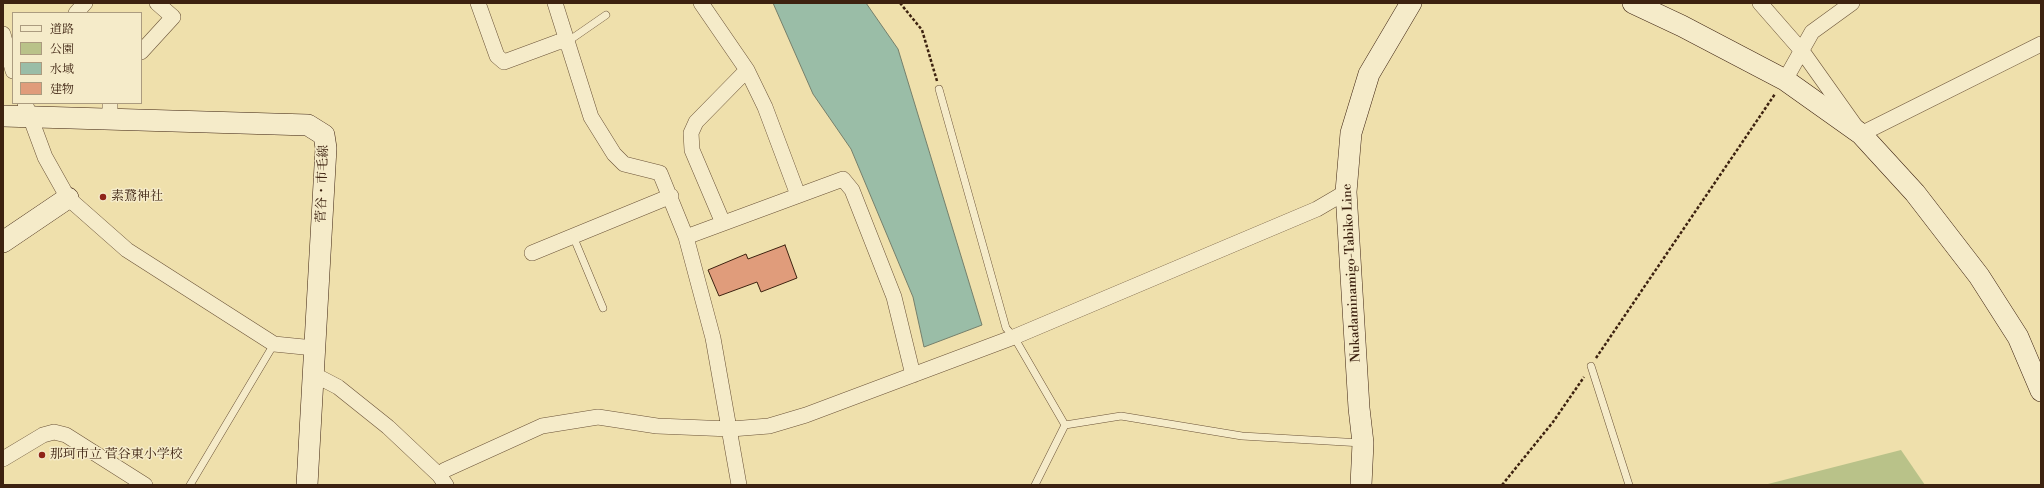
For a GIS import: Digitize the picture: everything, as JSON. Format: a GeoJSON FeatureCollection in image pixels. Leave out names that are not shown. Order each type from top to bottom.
{"type":"FeatureCollection","features":[{"type":"Feature","properties":{"kind":"street"},"geometry":{"type":"LineString","coordinates":[[77,12],[85,3]]}},
{"type":"Feature","properties":{"kind":"street"},"geometry":{"type":"LineString","coordinates":[[142,51],[173,17],[157,3]]}},
{"type":"Feature","properties":{"kind":"street"},"geometry":{"type":"LineString","coordinates":[[478,3],[497,56],[504,62],[558,42],[567,42]]}},
{"type":"Feature","properties":{"kind":"street"},"geometry":{"type":"LineString","coordinates":[[555,3],[591,117],[614,154],[624,164],[660,173],[686,237],[713,338],[731,429],[739,485]]}},
{"type":"Feature","properties":{"kind":"street"},"geometry":{"type":"LineString","coordinates":[[701,3],[747,70],[764,107],[798,195]]}},
{"type":"Feature","properties":{"kind":"street","name":"Nukadaminamigo-Tabiko Line"},"geometry":{"type":"LineString","coordinates":[[1361,485],[1363,443],[1359,408],[1346,192],[1351,133],[1369,74],[1412,3]]}},
{"type":"Feature","properties":{"kind":"street"},"geometry":{"type":"LineString","coordinates":[[1634,3],[1682,26],[1785,80],[1861,134]]}},
{"type":"Feature","properties":{"kind":"street"},"geometry":{"type":"LineString","coordinates":[[1760,3],[1802,51],[1861,134],[1914,193],[1979,276],[2018,337],[2041,391]]}},
{"type":"Feature","properties":{"kind":"street"},"geometry":{"type":"LineString","coordinates":[[1785,80],[1812,32],[1852,3]]}},
{"type":"Feature","properties":{"kind":"street"},"geometry":{"type":"LineString","coordinates":[[3,34],[12,67]]}},
{"type":"Feature","properties":{"kind":"street"},"geometry":{"type":"LineString","coordinates":[[1861,134],[2041,44]]}},
{"type":"Feature","properties":{"kind":"street"},"geometry":{"type":"LineString","coordinates":[[723,223],[692,150],[691,133],[696,122],[747,70]]}},
{"type":"Feature","properties":{"kind":"street"},"geometry":{"type":"LineString","coordinates":[[27,109],[45,157],[68,198],[127,250],[274,344],[314,348]]}},
{"type":"Feature","properties":{"kind":"street","name":"菅谷・市毛線"},"geometry":{"type":"LineString","coordinates":[[3,116],[27,109],[110,111],[308,125],[324,135],[326,148],[307,485]]}},
{"type":"Feature","properties":{"kind":"street"},"geometry":{"type":"LineString","coordinates":[[686,237],[843,179],[852,190],[894,297],[913,375]]}},
{"type":"Feature","properties":{"kind":"street"},"geometry":{"type":"LineString","coordinates":[[443,480],[445,470],[542,426],[598,417],[657,426],[731,429],[769,426],[806,415],[1014,336],[1317,209],[1346,192]]}},
{"type":"Feature","properties":{"kind":"street"},"geometry":{"type":"LineString","coordinates":[[532,252],[670,196]]}},
{"type":"Feature","properties":{"kind":"street"},"geometry":{"type":"LineString","coordinates":[[3,242],[68,198]]}},
{"type":"Feature","properties":{"kind":"street"},"geometry":{"type":"LineString","coordinates":[[313,374],[338,387],[388,427],[443,480]]}},
{"type":"Feature","properties":{"kind":"street"},"geometry":{"type":"LineString","coordinates":[[3,459],[43,435],[54,432],[66,435],[145,485]]}},
{"type":"Feature","properties":{"kind":"lane"},"geometry":{"type":"LineString","coordinates":[[567,42],[606,15]]}},
{"type":"Feature","properties":{"kind":"lane"},"geometry":{"type":"LineString","coordinates":[[939,89],[1006,328],[1014,336],[1065,425]]}},
{"type":"Feature","properties":{"kind":"lane"},"geometry":{"type":"LineString","coordinates":[[573,236],[603,308]]}},
{"type":"Feature","properties":{"kind":"lane"},"geometry":{"type":"LineString","coordinates":[[190,485],[274,344]]}},
{"type":"Feature","properties":{"kind":"lane"},"geometry":{"type":"LineString","coordinates":[[1591,366],[1629,485]]}},
{"type":"Feature","properties":{"kind":"lane"},"geometry":{"type":"LineString","coordinates":[[1065,425],[1121,416],[1242,436],[1363,443]]}},
{"type":"Feature","properties":{"kind":"lane"},"geometry":{"type":"LineString","coordinates":[[1035,485],[1065,425]]}},
{"type":"Feature","properties":{"kind":"path"},"geometry":{"type":"LineString","coordinates":[[900,3],[922,30],[939,89]]}},
{"type":"Feature","properties":{"kind":"path"},"geometry":{"type":"LineString","coordinates":[[1502,485],[1553,422],[1785,80]]}},
{"type":"Feature","properties":{"kind":"green space"},"geometry":{"type":"Polygon","coordinates":[[[1901,450],[1925,485],[1764,485],[1901,450]]]}},
{"type":"Feature","properties":{"kind":"water"},"geometry":{"type":"Polygon","coordinates":[[[773,3],[866,3],[898,49],[982,325],[924,347],[913,297],[851,149],[813,94],[773,3]]]}},
{"type":"Feature","properties":{"kind":"building"},"geometry":{"type":"Polygon","coordinates":[[[785,245],[797,278],[761,292],[757,282],[719,296],[708,270],[746,254],[748,259],[785,245]]]}},
{"type":"Feature","properties":{"kind":"place","name":"素鵞神社"},"geometry":{"type":"Point","coordinates":[103,197]}},
{"type":"Feature","properties":{"kind":"place","name":"那珂市立 菅谷東小学校"},"geometry":{"type":"Point","coordinates":[42,455]}}]}
